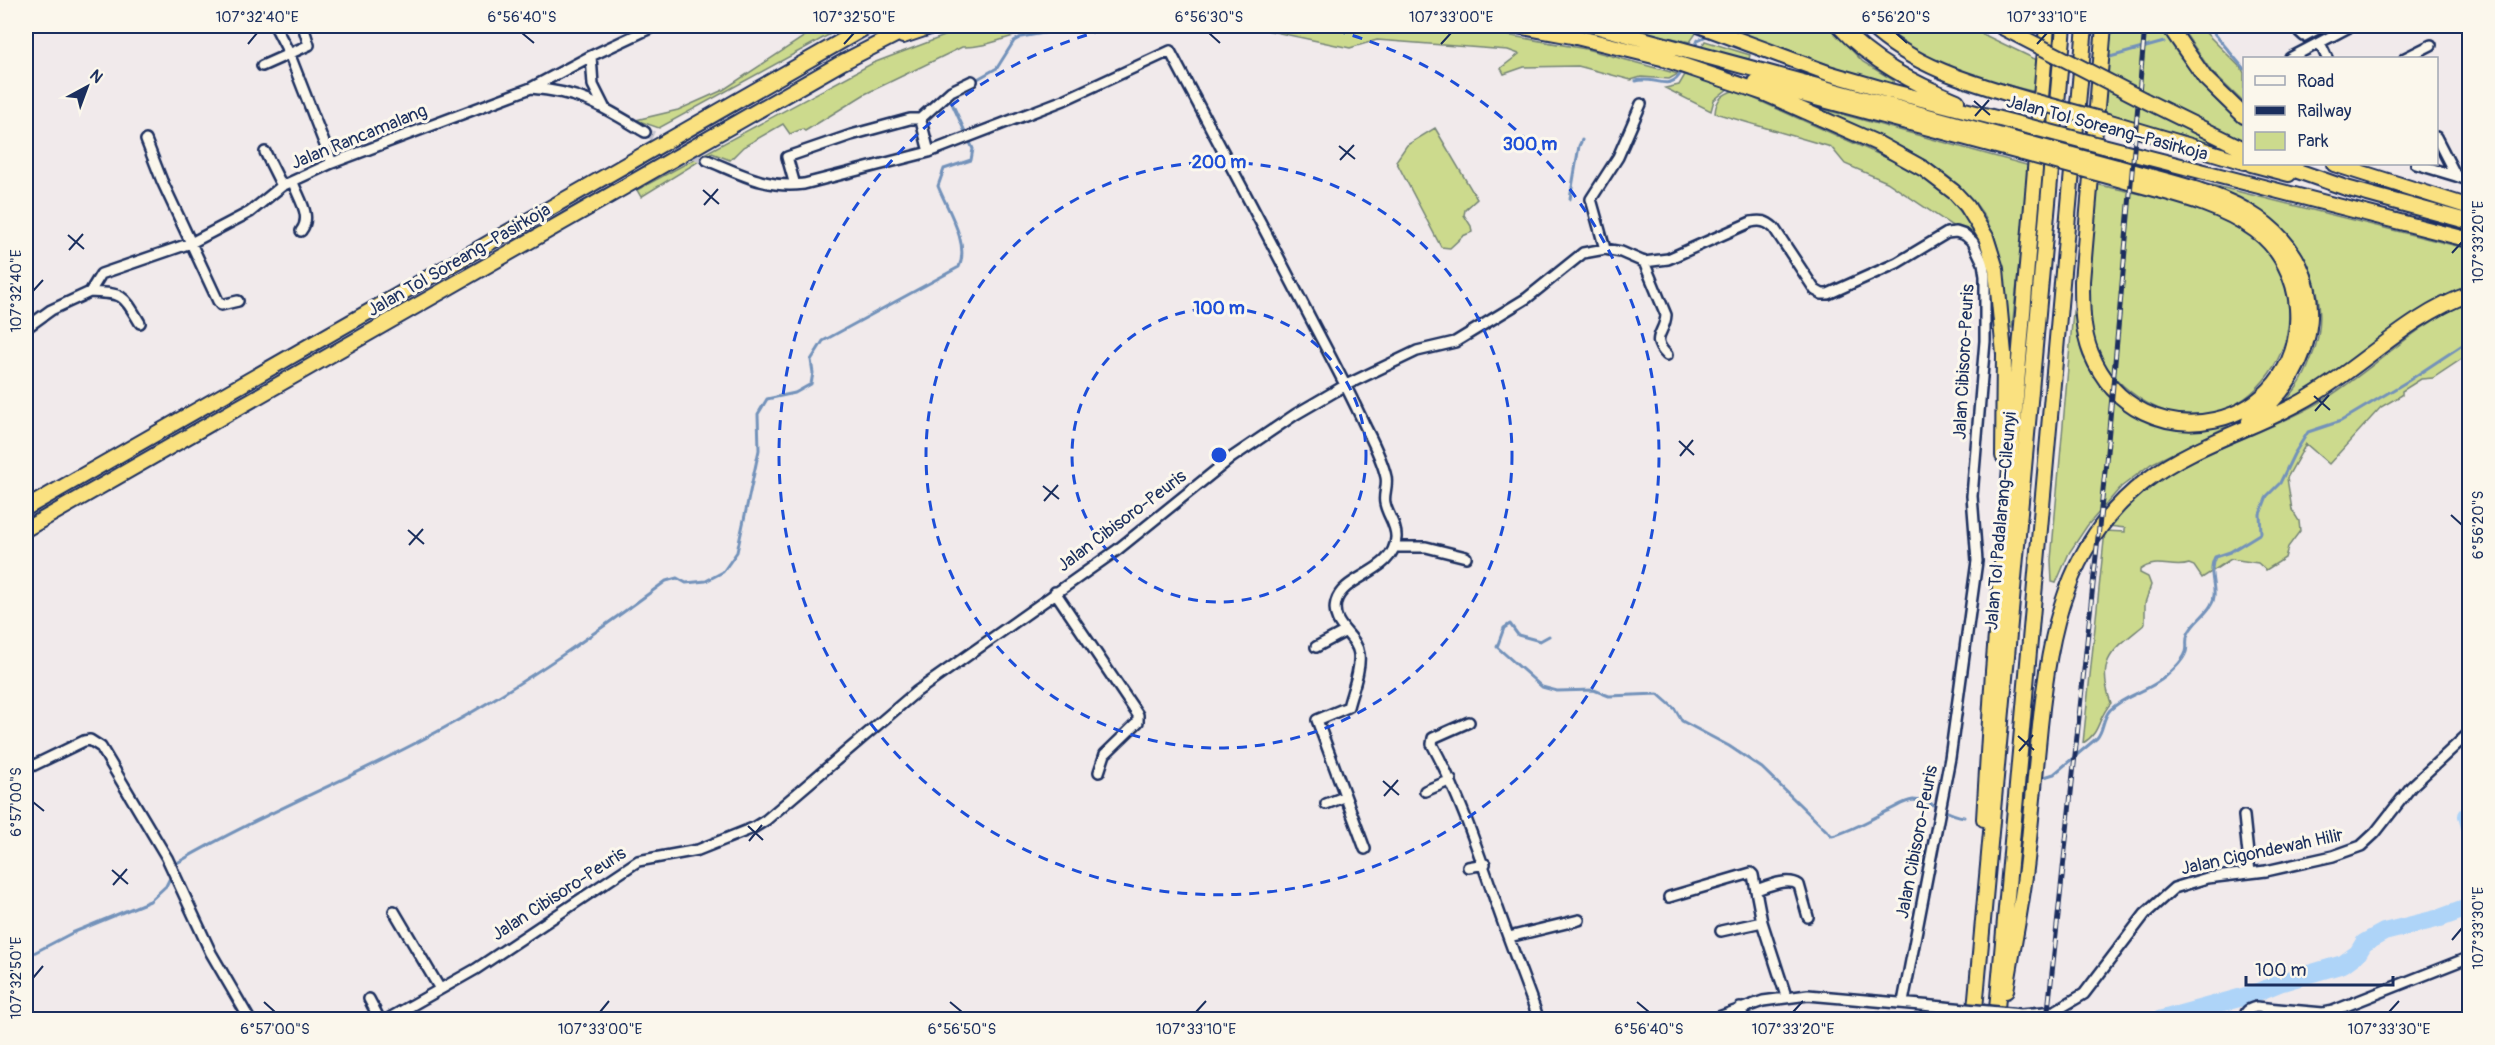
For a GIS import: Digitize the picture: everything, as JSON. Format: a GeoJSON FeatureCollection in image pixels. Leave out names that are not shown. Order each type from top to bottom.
{"type":"FeatureCollection","features":[{"type":"Feature","properties":{"kind":"highway","name":"Jalan Tol Soreang–Pasirkoja"},"geometry":{"type":"LineString","coordinates":[[26,508],[868,26]]}},
{"type":"Feature","properties":{"kind":"highway","name":"Jalan Tol Soreang–Pasirkoja"},"geometry":{"type":"LineString","coordinates":[[26,529],[843,62],[913,26]]}},
{"type":"Feature","properties":{"kind":"highway"},"geometry":{"type":"LineString","coordinates":[[843,62],[933,26]]}},
{"type":"Feature","properties":{"kind":"highway"},"geometry":{"type":"LineString","coordinates":[[1517,26],[1724,70],[2116,173],[2199,191],[2247,210],[2280,237],[2298,263],[2308,294],[2310,324],[2305,350],[2293,376],[2268,407],[2209,446]]}},
{"type":"Feature","properties":{"kind":"highway"},"geometry":{"type":"LineString","coordinates":[[1595,26],[1724,70],[1924,169],[1954,192],[1967,206],[1986,237],[1996,268],[2004,354],[1999,596]]}},
{"type":"Feature","properties":{"kind":"highway","name":"Jalan Tol Soreang–Pasirkoja"},"geometry":{"type":"LineString","coordinates":[[1701,26],[1759,49],[1858,82],[2469,240]]}},
{"type":"Feature","properties":{"kind":"highway"},"geometry":{"type":"LineString","coordinates":[[1839,26],[1870,54],[1914,82],[1966,104],[2027,125]]}},
{"type":"Feature","properties":{"kind":"highway"},"geometry":{"type":"LineString","coordinates":[[1869,26],[1901,51],[1972,83],[2243,162]]}},
{"type":"Feature","properties":{"kind":"highway","name":"Jalan Tol Soreang–Pasirkoja"},"geometry":{"type":"LineString","coordinates":[[2000,26],[2243,148]]}},
{"type":"Feature","properties":{"kind":"highway"},"geometry":{"type":"LineString","coordinates":[[1984,922],[1983,849],[1986,774],[2047,26]]}},
{"type":"Feature","properties":{"kind":"highway","name":"Jalan Tol Padalarang–Cileunyi"},"geometry":{"type":"LineString","coordinates":[[1974,1020],[2064,26]]}},
{"type":"Feature","properties":{"kind":"highway"},"geometry":{"type":"LineString","coordinates":[[1996,1020],[2085,26]]}},
{"type":"Feature","properties":{"kind":"highway"},"geometry":{"type":"LineString","coordinates":[[2104,26],[2082,281],[2084,321],[2091,351],[2105,378],[2115,390],[2155,417],[2185,424],[2200,424],[2238,412],[2272,385],[2288,361],[2297,333],[2297,300],[2287,268],[2267,241],[2241,221],[2211,207],[2116,173]]}},
{"type":"Feature","properties":{"kind":"highway"},"geometry":{"type":"LineString","coordinates":[[2169,26],[2205,78],[2243,115]]}},
{"type":"Feature","properties":{"kind":"highway"},"geometry":{"type":"LineString","coordinates":[[2255,165],[2469,222]]}},
{"type":"Feature","properties":{"kind":"highway"},"geometry":{"type":"LineString","coordinates":[[2281,165],[2375,197]]}},
{"type":"Feature","properties":{"kind":"highway"},"geometry":{"type":"LineString","coordinates":[[2337,165],[2469,207]]}},
{"type":"Feature","properties":{"kind":"highway"},"geometry":{"type":"LineString","coordinates":[[2001,1020],[2028,853],[2048,658],[2060,604],[2085,550],[2122,502],[2156,473],[2285,411],[2317,393],[2426,316],[2469,294]]}},
{"type":"Feature","properties":{"kind":"street"},"geometry":{"type":"LineString","coordinates":[[275,26],[289,53],[332,163]]}},
{"type":"Feature","properties":{"kind":"street"},"geometry":{"type":"LineString","coordinates":[[262,66],[310,44],[303,26]]}},
{"type":"Feature","properties":{"kind":"street","name":"Jalan Rancamalang"},"geometry":{"type":"LineString","coordinates":[[26,328],[51,309],[91,289],[101,274],[191,243],[250,212],[282,186],[295,186],[332,163],[531,88],[655,26]]}},
{"type":"Feature","properties":{"kind":"street"},"geometry":{"type":"LineString","coordinates":[[2293,26],[2304,36],[2323,26]]}},
{"type":"Feature","properties":{"kind":"street"},"geometry":{"type":"LineString","coordinates":[[2292,57],[2351,26]]}},
{"type":"Feature","properties":{"kind":"street"},"geometry":{"type":"LineString","coordinates":[[2320,43],[2327,57]]}},
{"type":"Feature","properties":{"kind":"street"},"geometry":{"type":"LineString","coordinates":[[2407,57],[2431,45]]}},
{"type":"Feature","properties":{"kind":"street"},"geometry":{"type":"LineString","coordinates":[[707,159],[765,184],[795,185],[929,152],[1064,100],[1170,51],[1346,385],[1386,476],[1384,502],[1395,527],[1394,547],[1377,569],[1354,582],[1340,594],[1336,603],[1336,617],[1344,632],[1354,642],[1359,655],[1348,707],[1317,720],[1365,849]]}},
{"type":"Feature","properties":{"kind":"street"},"geometry":{"type":"LineString","coordinates":[[591,56],[593,85],[604,107]]}},
{"type":"Feature","properties":{"kind":"street"},"geometry":{"type":"LineString","coordinates":[[795,185],[787,157],[851,135],[910,119],[920,119],[951,91],[972,81]]}},
{"type":"Feature","properties":{"kind":"street"},"geometry":{"type":"LineString","coordinates":[[531,88],[562,91],[604,107],[645,132]]}},
{"type":"Feature","properties":{"kind":"street"},"geometry":{"type":"LineString","coordinates":[[1641,104],[1618,157],[1591,199],[1605,249],[1621,252],[1644,262],[1666,315],[1657,339],[1658,344],[1667,355]]}},
{"type":"Feature","properties":{"kind":"street"},"geometry":{"type":"LineString","coordinates":[[920,119],[929,152]]}},
{"type":"Feature","properties":{"kind":"street"},"geometry":{"type":"LineString","coordinates":[[146,140],[220,303],[238,301]]}},
{"type":"Feature","properties":{"kind":"street"},"geometry":{"type":"LineString","coordinates":[[2438,141],[2456,176]]}},
{"type":"Feature","properties":{"kind":"street"},"geometry":{"type":"LineString","coordinates":[[265,152],[282,186]]}},
{"type":"Feature","properties":{"kind":"street"},"geometry":{"type":"LineString","coordinates":[[2419,165],[2469,181]]}},
{"type":"Feature","properties":{"kind":"street"},"geometry":{"type":"LineString","coordinates":[[295,186],[308,221],[301,231]]}},
{"type":"Feature","properties":{"kind":"street","name":"Jalan Cibisoro-Peuris"},"geometry":{"type":"LineString","coordinates":[[1644,262],[1668,260],[1759,220],[1767,222],[1774,228],[1815,290],[1821,294],[1828,294],[1897,263],[1947,233],[1956,232],[1965,235],[1978,252],[1985,276],[1985,312],[1972,496],[1977,561],[1967,648],[1939,818],[1903,1002]]}},
{"type":"Feature","properties":{"kind":"street","name":"Jalan Cibisoro-Peuris"},"geometry":{"type":"LineString","coordinates":[[386,1020],[476,969],[638,861],[698,850],[753,828],[766,820],[916,692],[1117,550],[1231,458],[1346,385],[1417,351],[1455,342],[1527,298],[1583,253],[1605,249]]}},
{"type":"Feature","properties":{"kind":"street"},"geometry":{"type":"LineString","coordinates":[[91,289],[123,296],[140,323]]}},
{"type":"Feature","properties":{"kind":"street"},"geometry":{"type":"LineString","coordinates":[[1394,547],[1426,547],[1466,557]]}},
{"type":"Feature","properties":{"kind":"street"},"geometry":{"type":"LineString","coordinates":[[1055,592],[1138,715],[1138,722],[1106,754],[1099,771]]}},
{"type":"Feature","properties":{"kind":"street"},"geometry":{"type":"LineString","coordinates":[[1316,647],[1344,632]]}},
{"type":"Feature","properties":{"kind":"street"},"geometry":{"type":"LineString","coordinates":[[1469,722],[1432,740],[1431,744],[1451,780],[1485,864],[1539,1020]]}},
{"type":"Feature","properties":{"kind":"street","name":"Jalan Cigondewah Hilir"},"geometry":{"type":"LineString","coordinates":[[1710,1020],[1740,1008],[1786,996],[1825,996],[2021,1014],[2055,1011],[2084,994],[2145,914],[2174,888],[2207,878],[2250,873],[2333,856],[2361,846],[2375,833],[2411,787],[2469,732]]}},
{"type":"Feature","properties":{"kind":"street"},"geometry":{"type":"LineString","coordinates":[[26,769],[84,741],[96,743],[101,747],[167,858],[211,953],[250,1020]]}},
{"type":"Feature","properties":{"kind":"street"},"geometry":{"type":"LineString","coordinates":[[1425,791],[1451,780]]}},
{"type":"Feature","properties":{"kind":"street"},"geometry":{"type":"LineString","coordinates":[[1326,804],[1344,797]]}},
{"type":"Feature","properties":{"kind":"street"},"geometry":{"type":"LineString","coordinates":[[2244,816],[2250,873]]}},
{"type":"Feature","properties":{"kind":"street"},"geometry":{"type":"LineString","coordinates":[[1467,867],[1485,864]]}},
{"type":"Feature","properties":{"kind":"street"},"geometry":{"type":"LineString","coordinates":[[1669,897],[1748,872],[1753,876],[1762,921],[1786,996]]}},
{"type":"Feature","properties":{"kind":"street"},"geometry":{"type":"LineString","coordinates":[[1756,890],[1787,881],[1795,882],[1799,885],[1808,918]]}},
{"type":"Feature","properties":{"kind":"street"},"geometry":{"type":"LineString","coordinates":[[394,910],[440,989]]}},
{"type":"Feature","properties":{"kind":"street"},"geometry":{"type":"LineString","coordinates":[[1509,937],[1579,920]]}},
{"type":"Feature","properties":{"kind":"street"},"geometry":{"type":"LineString","coordinates":[[1721,931],[1762,921]]}},
{"type":"Feature","properties":{"kind":"street"},"geometry":{"type":"LineString","coordinates":[[2244,1020],[2248,1009],[2256,1008],[2323,1013],[2333,1011],[2469,957]]}},
{"type":"Feature","properties":{"kind":"street"},"geometry":{"type":"LineString","coordinates":[[369,999],[380,1020]]}},
{"type":"Feature","properties":{"kind":"street"},"geometry":{"type":"LineString","coordinates":[[1740,1008],[1745,1020]]}},
{"type":"Feature","properties":{"kind":"green space"},"geometry":{"type":"Polygon","coordinates":[[[820,26],[845,26],[659,128],[636,120],[678,110],[723,90],[820,26]]]}},
{"type":"Feature","properties":{"kind":"green space"},"geometry":{"type":"Polygon","coordinates":[[[971,26],[1072,26],[1033,31],[984,45],[962,47],[865,94],[805,131],[802,129],[790,134],[783,124],[743,147],[730,160],[712,153],[641,197],[637,190],[873,63],[971,26]]]}},
{"type":"Feature","properties":{"kind":"green space"},"geometry":{"type":"Polygon","coordinates":[[[1247,26],[1455,26],[1586,49],[1678,74],[1669,79],[1641,77],[1631,80],[1578,66],[1524,67],[1504,74],[1501,68],[1519,54],[1508,50],[1377,40],[1350,48],[1247,26]]]}},
{"type":"Feature","properties":{"kind":"green space"},"geometry":{"type":"Polygon","coordinates":[[[1617,26],[1680,26],[1697,32],[1690,42],[1617,26]]]}},
{"type":"Feature","properties":{"kind":"green space"},"geometry":{"type":"Polygon","coordinates":[[[1719,26],[1828,26],[1863,62],[1893,80],[1894,86],[1750,39],[1719,26]]]}},
{"type":"Feature","properties":{"kind":"green space"},"geometry":{"type":"Polygon","coordinates":[[[1882,26],[1966,26],[2039,61],[2036,92],[1994,82],[1935,60],[1917,51],[1882,26]]]}},
{"type":"Feature","properties":{"kind":"green space"},"geometry":{"type":"Polygon","coordinates":[[[2110,26],[2160,26],[2198,80],[2243,124],[2243,142],[2106,74],[2110,26]]]}},
{"type":"Feature","properties":{"kind":"green space"},"geometry":{"type":"Polygon","coordinates":[[[2180,26],[2201,26],[2242,69],[2243,102],[2211,71],[2180,26]]]}},
{"type":"Feature","properties":{"kind":"green space"},"geometry":{"type":"Polygon","coordinates":[[[1705,41],[1750,55],[1749,59],[1725,54],[1713,82],[1730,87],[1714,100],[1711,111],[1665,88],[1679,85],[1705,41]]]}},
{"type":"Feature","properties":{"kind":"green space"},"geometry":{"type":"Polygon","coordinates":[[[2104,88],[2238,152],[2236,155],[2102,111],[2104,88]]]}},
{"type":"Feature","properties":{"kind":"green space"},"geometry":{"type":"Polygon","coordinates":[[[1735,90],[1925,175],[1959,210],[1985,250],[1978,240],[1957,229],[1887,182],[1845,164],[1831,147],[1715,113],[1721,98],[1735,90]]]}},
{"type":"Feature","properties":{"kind":"green space"},"geometry":{"type":"Polygon","coordinates":[[[1801,103],[2030,166],[2012,328],[2009,326],[2002,266],[1992,231],[1978,207],[1959,186],[1936,167],[1910,152],[1801,103]]]}},
{"type":"Feature","properties":{"kind":"green space"},"geometry":{"type":"Polygon","coordinates":[[[1435,128],[1477,199],[1465,210],[1464,215],[1472,232],[1463,236],[1450,248],[1441,247],[1396,161],[1407,145],[1435,128]]]}},
{"type":"Feature","properties":{"kind":"green space"},"geometry":{"type":"Polygon","coordinates":[[[2096,184],[2179,203],[2220,217],[2253,238],[2279,271],[2289,306],[2285,342],[2269,373],[2244,398],[2213,413],[2177,414],[2139,398],[2124,387],[2106,367],[2095,342],[2089,304],[2089,263],[2096,184]]]}},
{"type":"Feature","properties":{"kind":"green space"},"geometry":{"type":"Polygon","coordinates":[[[2212,185],[2469,249],[2469,288],[2444,297],[2332,375],[2283,406],[2304,375],[2317,338],[2320,317],[2313,276],[2304,257],[2278,224],[2255,207],[2208,186],[2212,185]]]}},
{"type":"Feature","properties":{"kind":"green space"},"geometry":{"type":"Polygon","coordinates":[[[2469,302],[2469,354],[2433,378],[2421,379],[2402,391],[2402,395],[2381,407],[2329,464],[2306,444],[2287,478],[2292,510],[2299,521],[2300,531],[2288,547],[2285,558],[2266,570],[2258,563],[2231,559],[2202,578],[2194,566],[2189,564],[2177,566],[2152,564],[2140,570],[2140,573],[2148,577],[2151,585],[2145,603],[2145,624],[2110,656],[2105,675],[2111,703],[2093,735],[2083,743],[2105,531],[2125,532],[2125,528],[2108,526],[2134,500],[2163,478],[2202,457],[2303,412],[2341,389],[2430,323],[2469,302]]]}},
{"type":"Feature","properties":{"kind":"green space"},"geometry":{"type":"Polygon","coordinates":[[[2073,312],[2081,351],[2094,376],[2127,408],[2169,425],[2191,428],[2214,426],[2236,419],[2226,427],[2151,464],[2121,487],[2087,526],[2069,553],[2056,583],[2052,582],[2051,560],[2073,312]]]}},
{"type":"Feature","properties":{"kind":"waterway"},"geometry":{"type":"LineString","coordinates":[[974,81],[997,68],[1014,41],[1021,37],[1084,26]]}},
{"type":"Feature","properties":{"kind":"waterway"},"geometry":{"type":"LineString","coordinates":[[1985,26],[1997,29]]}},
{"type":"Feature","properties":{"kind":"waterway"},"geometry":{"type":"LineString","coordinates":[[2208,26],[2243,68]]}},
{"type":"Feature","properties":{"kind":"waterway"},"geometry":{"type":"LineString","coordinates":[[1694,49],[1698,40],[1711,34]]}},
{"type":"Feature","properties":{"kind":"waterway"},"geometry":{"type":"LineString","coordinates":[[2110,57],[2164,42]]}},
{"type":"Feature","properties":{"kind":"waterway"},"geometry":{"type":"LineString","coordinates":[[1636,81],[1650,80],[1667,83],[1677,78],[1682,71]]}},
{"type":"Feature","properties":{"kind":"waterway"},"geometry":{"type":"LineString","coordinates":[[174,868],[177,863],[211,844],[419,742],[481,707],[562,655],[666,581],[677,578],[686,583],[706,581],[723,572],[737,552],[759,450],[758,414],[767,399],[795,393],[811,384],[813,373],[811,360],[823,341],[959,267],[962,258],[960,237],[938,186],[944,169],[971,160],[973,149],[950,99],[953,93]]}},
{"type":"Feature","properties":{"kind":"waterway"},"geometry":{"type":"LineString","coordinates":[[1570,199],[1582,140]]}},
{"type":"Feature","properties":{"kind":"waterway"},"geometry":{"type":"LineString","coordinates":[[2041,778],[2054,774],[2097,738],[2107,713],[2115,705],[2158,682],[2181,660],[2186,652],[2187,636],[2190,630],[2213,600],[2212,570],[2215,557],[2230,552],[2261,533],[2260,514],[2267,496],[2280,483],[2308,432],[2341,421],[2470,340]]}},
{"type":"Feature","properties":{"kind":"waterway"},"geometry":{"type":"LineString","coordinates":[[1549,636],[1540,641],[1518,635],[1510,624],[1504,628],[1497,647],[1542,687],[1557,691],[1594,690],[1609,696],[1658,694],[1675,709],[1682,721],[1729,746],[1762,768],[1832,836],[1913,800],[1927,802],[1951,814],[1964,817]]}},
{"type":"Feature","properties":{"kind":"waterway"},"geometry":{"type":"LineString","coordinates":[[2470,812],[2467,816],[2470,827]]}},
{"type":"Feature","properties":{"kind":"waterway"},"geometry":{"type":"LineString","coordinates":[[26,957],[72,933],[150,901],[166,886],[172,874]]}},
{"type":"Feature","properties":{"kind":"waterway"},"geometry":{"type":"LineString","coordinates":[[2159,1020],[2250,995],[2282,982],[2343,964],[2358,953],[2364,943],[2384,932],[2440,918],[2470,907]]}},
{"type":"Feature","properties":{"kind":"tunnel"},"geometry":{"type":"LineString","coordinates":[[645,132],[707,160]]}},
{"type":"Feature","properties":{"kind":"railway"},"geometry":{"type":"LineString","coordinates":[[2047,1020],[2107,452],[2145,26]]}}]}
